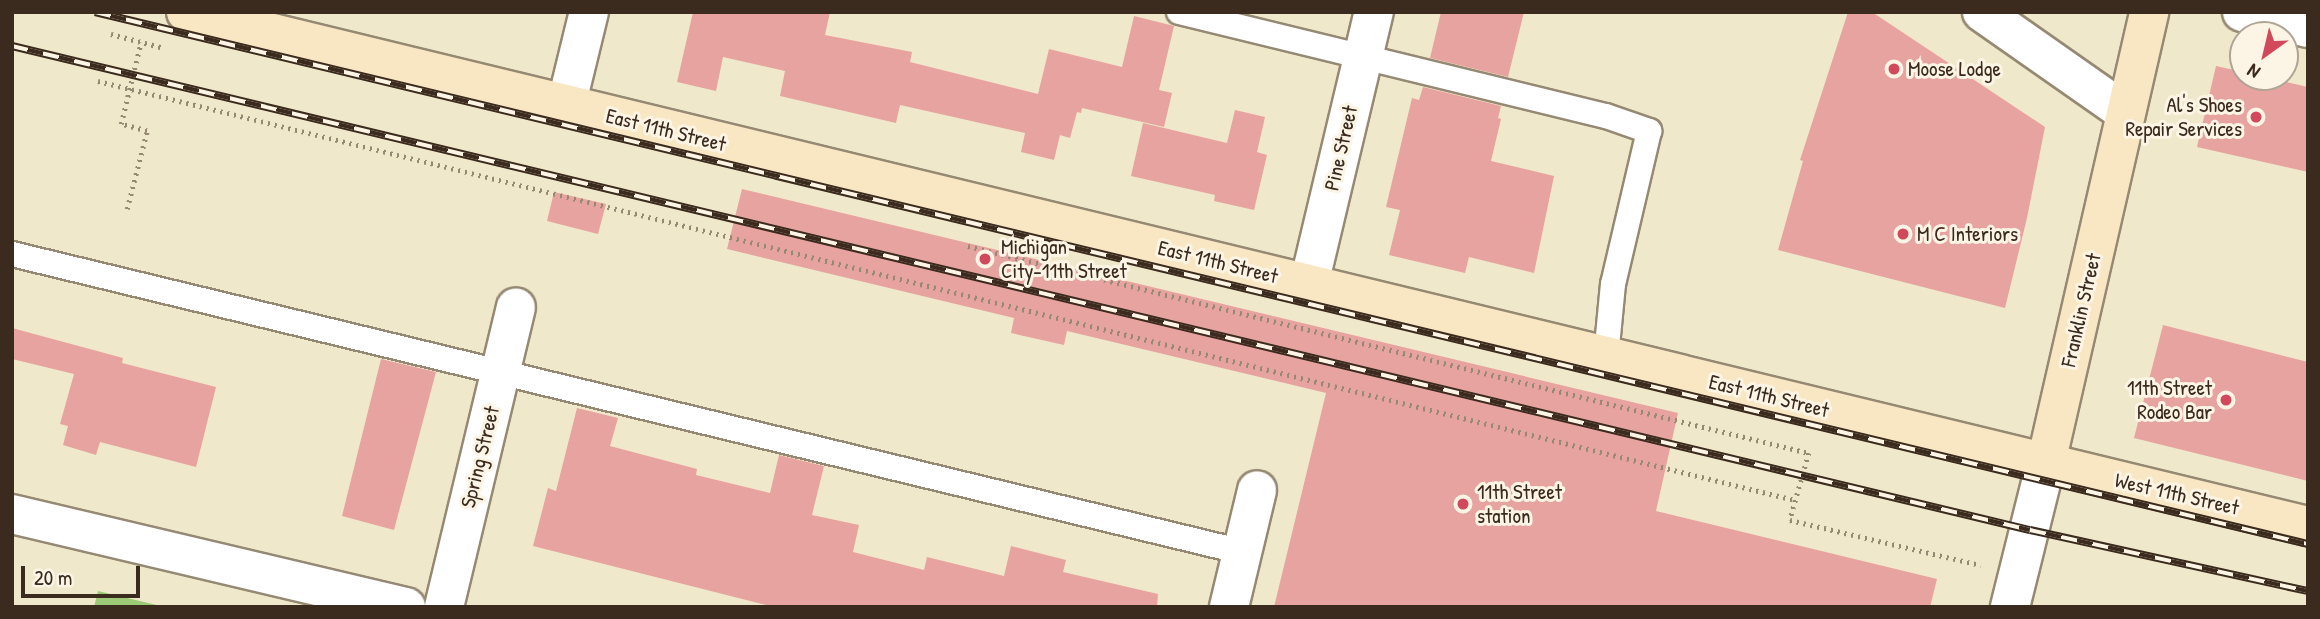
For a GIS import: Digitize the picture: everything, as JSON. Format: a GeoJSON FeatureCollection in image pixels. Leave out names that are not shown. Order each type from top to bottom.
{"type":"FeatureCollection","features":[{"type":"Feature","properties":{"kind":"street","name":"East 11th Street"},"geometry":{"type":"LineString","coordinates":[[186,12],[2046,463]]}},
{"type":"Feature","properties":{"kind":"street"},"geometry":{"type":"LineString","coordinates":[[565,106],[589,12]]}},
{"type":"Feature","properties":{"kind":"street","name":"Pine Street"},"geometry":{"type":"LineString","coordinates":[[1308,284],[1374,12]]}},
{"type":"Feature","properties":{"kind":"street"},"geometry":{"type":"LineString","coordinates":[[1982,12],[2125,112]]}},
{"type":"Feature","properties":{"kind":"street","name":"Franklin Street"},"geometry":{"type":"LineString","coordinates":[[2015,591],[2149,12]]}},
{"type":"Feature","properties":{"kind":"street"},"geometry":{"type":"LineString","coordinates":[[2242,12],[2308,28]]}},
{"type":"Feature","properties":{"kind":"street","name":"Spring Street"},"geometry":{"type":"LineString","coordinates":[[444,607],[516,307]]}},
{"type":"Feature","properties":{"kind":"street","name":"West 11th Street"},"geometry":{"type":"LineString","coordinates":[[2046,463],[2308,526]]}},
{"type":"Feature","properties":{"kind":"street"},"geometry":{"type":"LineString","coordinates":[[1229,607],[1257,490]]}},
{"type":"Feature","properties":{"kind":"street"},"geometry":{"type":"LineString","coordinates":[[12,514],[406,607]]}},
{"type":"Feature","properties":{"kind":"lane"},"geometry":{"type":"LineString","coordinates":[[1179,12],[1606,116],[1649,131],[1613,284],[1606,357]]}},
{"type":"Feature","properties":{"kind":"lane"},"geometry":{"type":"LineString","coordinates":[[12,254],[1242,552]]}},
{"type":"Feature","properties":{"kind":"path"},"geometry":{"type":"LineString","coordinates":[[127,209],[147,131],[121,124],[141,42]]}},
{"type":"Feature","properties":{"kind":"path"},"geometry":{"type":"LineString","coordinates":[[98,81],[1795,500]]}},
{"type":"Feature","properties":{"kind":"path"},"geometry":{"type":"LineString","coordinates":[[1677,421],[1809,453],[1790,520],[2015,591]]}},
{"type":"Feature","properties":{"kind":"green space"},"geometry":{"type":"Polygon","coordinates":[[[98,591],[165,607],[94,607],[98,591]]]}},
{"type":"Feature","properties":{"kind":"building"},"geometry":{"type":"Polygon","coordinates":[[[693,12],[830,12],[825,35],[912,52],[910,62],[1038,94],[1049,49],[1122,67],[1134,16],[1174,26],[1159,90],[1172,93],[1164,127],[1082,108],[1081,113],[1077,112],[1070,138],[1060,135],[1054,160],[1021,152],[1025,133],[900,105],[896,123],[780,96],[785,71],[723,57],[716,91],[677,82],[693,12]]]}},
{"type":"Feature","properties":{"kind":"building"},"geometry":{"type":"Polygon","coordinates":[[[1441,12],[1524,12],[1508,77],[1430,58],[1441,12]]]}},
{"type":"Feature","properties":{"kind":"building"},"geometry":{"type":"Polygon","coordinates":[[[1848,12],[1872,12],[2045,127],[2005,308],[1778,250],[1803,161],[1800,160],[1848,12]]]}},
{"type":"Feature","properties":{"kind":"building","name":"Al's Shoes Repair Services"},"geometry":{"type":"Polygon","coordinates":[[[2216,66],[2229,69],[2229,91],[2299,91],[2299,85],[2308,87],[2308,172],[2197,147],[2216,66]]]}},
{"type":"Feature","properties":{"kind":"building"},"geometry":{"type":"Polygon","coordinates":[[[1423,87],[1501,106],[1498,118],[1501,119],[1491,161],[1554,176],[1534,273],[1469,257],[1465,273],[1389,255],[1400,210],[1386,207],[1412,98],[1419,100],[1423,87]]]}},
{"type":"Feature","properties":{"kind":"building"},"geometry":{"type":"Polygon","coordinates":[[[1235,110],[1265,117],[1257,152],[1267,155],[1254,210],[1214,201],[1215,195],[1131,176],[1143,123],[1227,143],[1235,110]]]}},
{"type":"Feature","properties":{"kind":"building"},"geometry":{"type":"Polygon","coordinates":[[[742,189],[1678,413],[1656,511],[1937,579],[1930,607],[1274,607],[1326,393],[1067,331],[1064,345],[1011,333],[1014,318],[727,249],[742,189]]]}},
{"type":"Feature","properties":{"kind":"building"},"geometry":{"type":"Polygon","coordinates":[[[554,192],[606,204],[598,234],[547,221],[554,192]]]}},
{"type":"Feature","properties":{"kind":"building","name":"11th Street Rodeo Bar"},"geometry":{"type":"Polygon","coordinates":[[[2163,325],[2308,362],[2308,481],[2134,438],[2163,325]]]}},
{"type":"Feature","properties":{"kind":"building"},"geometry":{"type":"Polygon","coordinates":[[[12,328],[123,358],[122,363],[216,387],[196,467],[100,442],[96,455],[63,445],[68,426],[60,424],[74,374],[12,359],[12,328]]]}},
{"type":"Feature","properties":{"kind":"building"},"geometry":{"type":"Polygon","coordinates":[[[381,359],[436,372],[394,530],[342,516],[381,359]]]}},
{"type":"Feature","properties":{"kind":"building"},"geometry":{"type":"Polygon","coordinates":[[[577,408],[618,418],[610,446],[697,469],[696,475],[770,493],[779,455],[824,466],[812,515],[859,525],[853,552],[924,570],[927,557],[1004,576],[1011,546],[1066,560],[1063,572],[1158,594],[1157,607],[774,607],[533,546],[548,488],[556,491],[577,408]]]}},
{"type":"Feature","properties":{"kind":"railway"},"geometry":{"type":"LineString","coordinates":[[95,12],[2308,544]]}},
{"type":"Feature","properties":{"kind":"railway"},"geometry":{"type":"LineString","coordinates":[[12,46],[2030,530],[2308,591]]}},
{"type":"Feature","properties":{"kind":"place","name":"Moose Lodge"},"geometry":{"type":"Point","coordinates":[1894,69]}},
{"type":"Feature","properties":{"kind":"place","name":"Al's Shoes Repair Services"},"geometry":{"type":"Point","coordinates":[2256,117]}},
{"type":"Feature","properties":{"kind":"place","name":"M C Interiors"},"geometry":{"type":"Point","coordinates":[1903,234]}},
{"type":"Feature","properties":{"kind":"place","name":"Michigan City-11th Street"},"geometry":{"type":"Point","coordinates":[985,259]}},
{"type":"Feature","properties":{"kind":"place","name":"11th Street Rodeo Bar"},"geometry":{"type":"Point","coordinates":[2226,400]}},
{"type":"Feature","properties":{"kind":"place","name":"11th Street station"},"geometry":{"type":"Point","coordinates":[1463,504]}}]}
